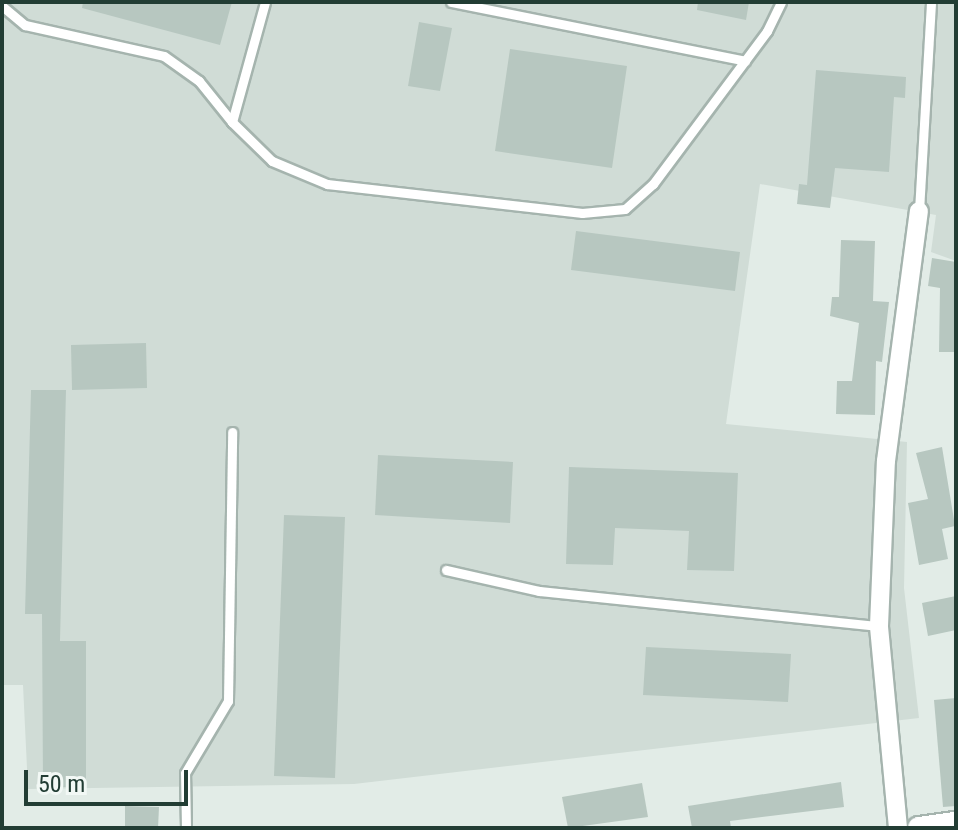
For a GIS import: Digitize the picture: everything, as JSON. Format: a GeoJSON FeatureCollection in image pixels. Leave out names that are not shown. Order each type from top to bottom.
{"type":"FeatureCollection","features":[{"type":"Feature","properties":{"kind":"street"},"geometry":{"type":"LineString","coordinates":[[898,828],[879,626],[886,461],[919,211]]}},
{"type":"Feature","properties":{"kind":"street"},"geometry":{"type":"LineString","coordinates":[[919,828],[956,823]]}},
{"type":"Feature","properties":{"kind":"lane"},"geometry":{"type":"LineString","coordinates":[[232,122],[265,2]]}},
{"type":"Feature","properties":{"kind":"lane"},"geometry":{"type":"LineString","coordinates":[[451,2],[745,61]]}},
{"type":"Feature","properties":{"kind":"lane"},"geometry":{"type":"LineString","coordinates":[[2,6],[25,25],[164,56],[199,81],[232,122],[272,161],[327,184],[582,213],[625,209],[653,184],[745,61],[781,2]]}},
{"type":"Feature","properties":{"kind":"lane"},"geometry":{"type":"LineString","coordinates":[[919,211],[931,2]]}},
{"type":"Feature","properties":{"kind":"lane"},"geometry":{"type":"LineString","coordinates":[[186,828],[185,773],[228,701],[232,432]]}},
{"type":"Feature","properties":{"kind":"lane"},"geometry":{"type":"LineString","coordinates":[[446,570],[539,591],[879,626]]}},
{"type":"Feature","properties":{"kind":"shaded area"},"geometry":{"type":"Polygon","coordinates":[[[2,2],[956,2],[956,261],[931,252],[936,215],[760,184],[726,424],[907,442],[904,588],[919,718],[354,784],[28,789],[23,685],[2,685],[2,2]]]}},
{"type":"Feature","properties":{"kind":"building"},"geometry":{"type":"Polygon","coordinates":[[[83,2],[232,2],[220,45],[82,8],[83,2]]]}},
{"type":"Feature","properties":{"kind":"building"},"geometry":{"type":"Polygon","coordinates":[[[698,2],[749,2],[746,20],[697,10],[698,2]]]}},
{"type":"Feature","properties":{"kind":"building"},"geometry":{"type":"Polygon","coordinates":[[[419,22],[452,28],[440,91],[408,86],[419,22]]]}},
{"type":"Feature","properties":{"kind":"building"},"geometry":{"type":"Polygon","coordinates":[[[510,49],[627,66],[612,168],[495,151],[510,49]]]}},
{"type":"Feature","properties":{"kind":"building"},"geometry":{"type":"Polygon","coordinates":[[[816,70],[906,77],[905,98],[894,97],[889,172],[835,168],[830,208],[797,204],[799,184],[807,185],[816,70]]]}},
{"type":"Feature","properties":{"kind":"building"},"geometry":{"type":"Polygon","coordinates":[[[576,231],[740,252],[735,291],[571,270],[576,231]]]}},
{"type":"Feature","properties":{"kind":"building"},"geometry":{"type":"Polygon","coordinates":[[[841,240],[875,241],[873,301],[889,302],[882,362],[876,361],[875,415],[836,414],[837,381],[852,381],[859,323],[830,316],[832,297],[839,297],[841,240]]]}},
{"type":"Feature","properties":{"kind":"building"},"geometry":{"type":"Polygon","coordinates":[[[932,258],[956,262],[956,352],[939,352],[940,288],[928,286],[932,258]]]}},
{"type":"Feature","properties":{"kind":"building"},"geometry":{"type":"Polygon","coordinates":[[[146,343],[147,388],[72,390],[71,345],[146,343]]]}},
{"type":"Feature","properties":{"kind":"building"},"geometry":{"type":"Polygon","coordinates":[[[31,390],[66,390],[60,641],[86,641],[86,787],[43,787],[42,614],[25,614],[31,390]]]}},
{"type":"Feature","properties":{"kind":"building"},"geometry":{"type":"Polygon","coordinates":[[[942,447],[955,526],[942,529],[948,559],[919,565],[908,503],[928,499],[916,453],[942,447]]]}},
{"type":"Feature","properties":{"kind":"building"},"geometry":{"type":"Polygon","coordinates":[[[378,455],[513,462],[510,523],[375,515],[378,455]]]}},
{"type":"Feature","properties":{"kind":"building"},"geometry":{"type":"Polygon","coordinates":[[[569,467],[738,473],[734,571],[687,570],[689,531],[615,528],[613,565],[566,564],[569,467]]]}},
{"type":"Feature","properties":{"kind":"building"},"geometry":{"type":"Polygon","coordinates":[[[284,515],[345,517],[335,778],[274,776],[284,515]]]}},
{"type":"Feature","properties":{"kind":"building"},"geometry":{"type":"Polygon","coordinates":[[[956,596],[956,630],[928,636],[922,603],[956,596]]]}},
{"type":"Feature","properties":{"kind":"building"},"geometry":{"type":"Polygon","coordinates":[[[646,647],[791,654],[788,702],[643,695],[646,647]]]}},
{"type":"Feature","properties":{"kind":"building"},"geometry":{"type":"Polygon","coordinates":[[[956,698],[956,806],[943,807],[934,700],[956,698]]]}},
{"type":"Feature","properties":{"kind":"building"},"geometry":{"type":"Polygon","coordinates":[[[841,782],[844,807],[730,821],[731,828],[692,828],[688,806],[841,782]]]}},
{"type":"Feature","properties":{"kind":"building"},"geometry":{"type":"Polygon","coordinates":[[[642,783],[648,817],[568,828],[562,797],[642,783]]]}},
{"type":"Feature","properties":{"kind":"building"},"geometry":{"type":"Polygon","coordinates":[[[125,806],[159,807],[158,828],[125,828],[125,806]]]}}]}
